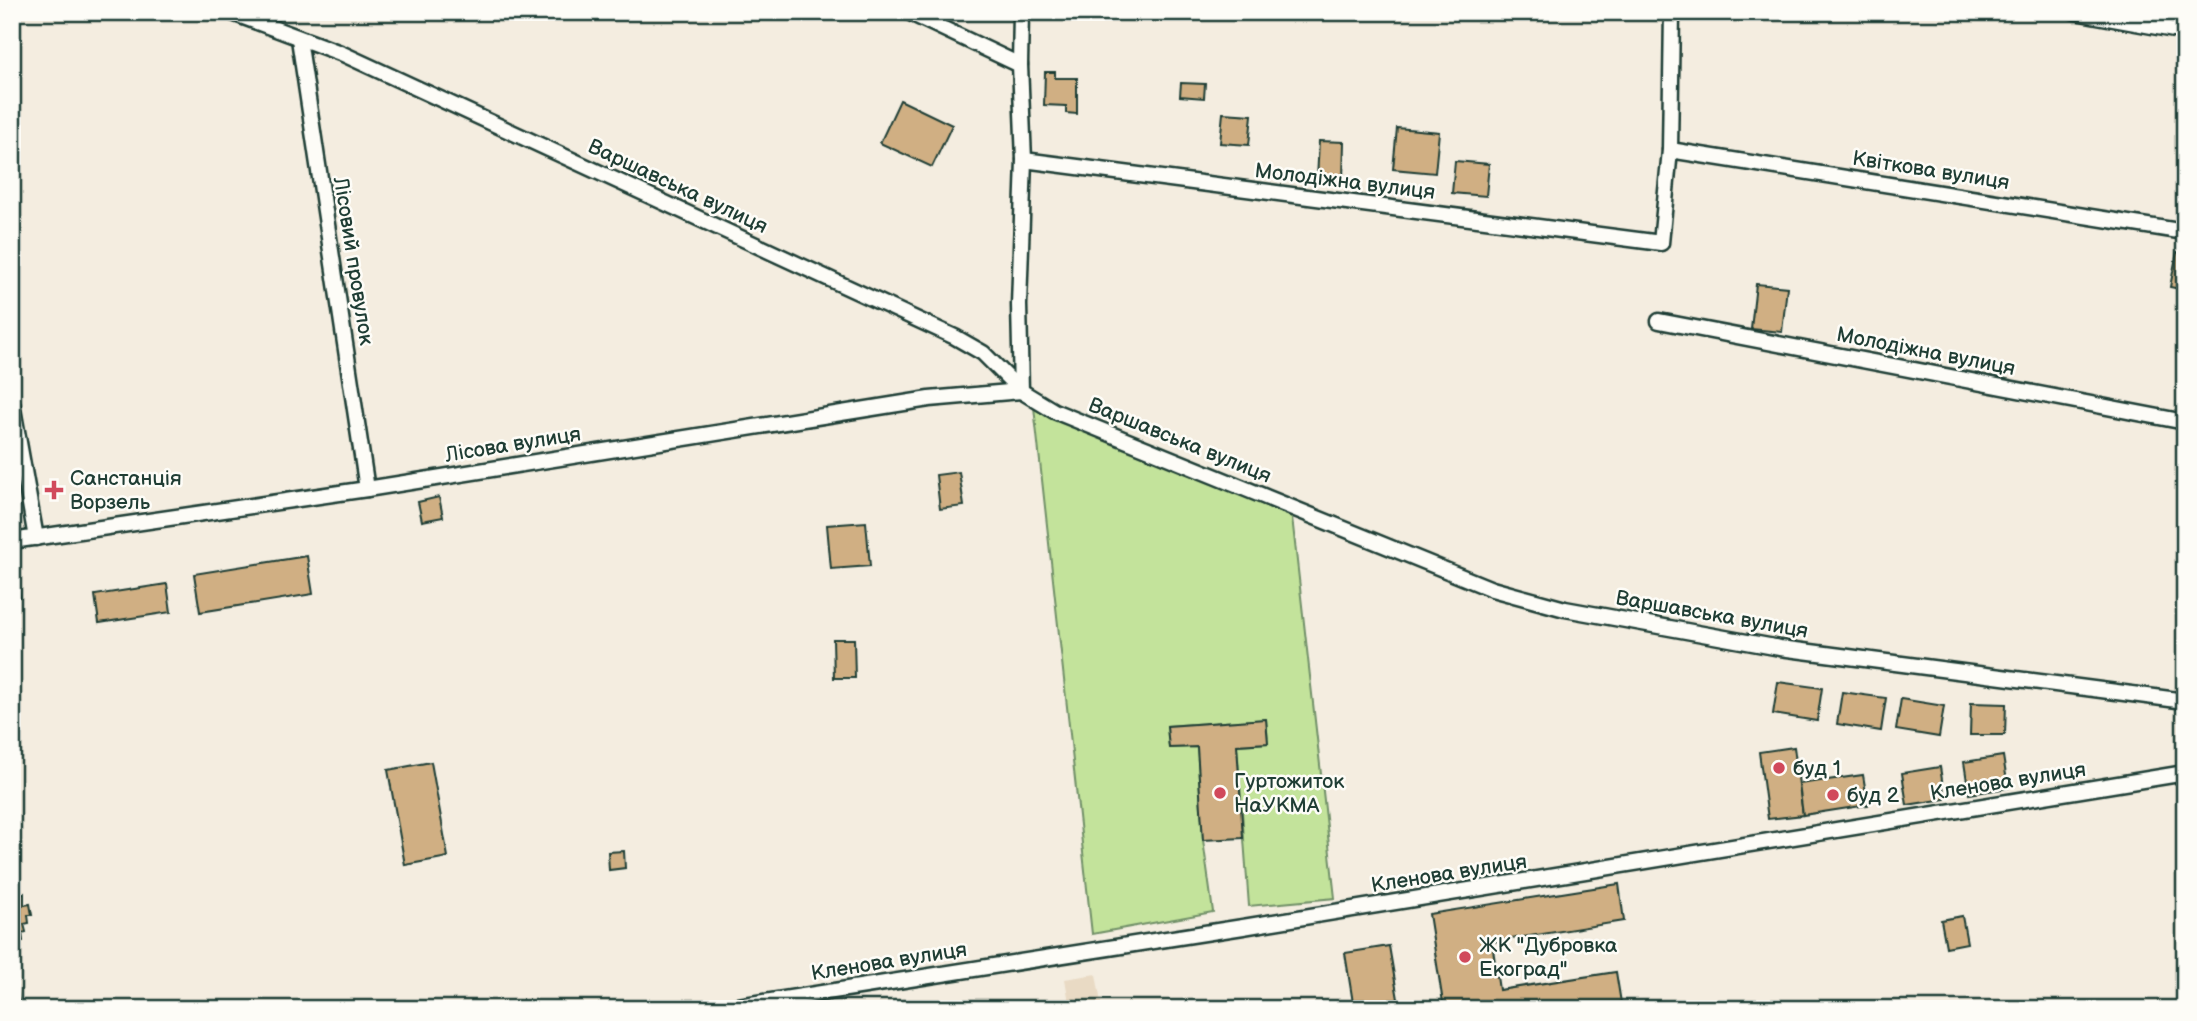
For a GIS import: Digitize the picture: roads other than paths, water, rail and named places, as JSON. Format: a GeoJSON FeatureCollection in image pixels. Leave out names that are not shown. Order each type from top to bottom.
{"type":"FeatureCollection","features":[{"type":"Feature","properties":{"kind":"street","name":"Варшавська вулиця"},"geometry":{"type":"LineString","coordinates":[[230,12],[343,54],[955,337],[994,361],[1021,391],[1042,405],[1462,578],[1527,600],[1640,624],[1780,648],[2185,701]]}},
{"type":"Feature","properties":{"kind":"street"},"geometry":{"type":"LineString","coordinates":[[908,12],[1020,65]]}},
{"type":"Feature","properties":{"kind":"street"},"geometry":{"type":"LineString","coordinates":[[1021,12],[1024,160],[1018,305],[1021,391]]}},
{"type":"Feature","properties":{"kind":"street"},"geometry":{"type":"LineString","coordinates":[[1670,150],[1672,12]]}},
{"type":"Feature","properties":{"kind":"street"},"geometry":{"type":"LineString","coordinates":[[2075,12],[2185,32]]}},
{"type":"Feature","properties":{"kind":"street","name":"Лісовий провулок"},"geometry":{"type":"LineString","coordinates":[[299,39],[367,489]]}},
{"type":"Feature","properties":{"kind":"street","name":"Квіткова вулиця"},"geometry":{"type":"LineString","coordinates":[[1670,150],[2185,232]]}},
{"type":"Feature","properties":{"kind":"street","name":"Молодіжна вулиця"},"geometry":{"type":"LineString","coordinates":[[1024,160],[1661,243],[1670,150]]}},
{"type":"Feature","properties":{"kind":"street","name":"Молодіжна вулиця"},"geometry":{"type":"LineString","coordinates":[[1659,321],[2185,422]]}},
{"type":"Feature","properties":{"kind":"street","name":"Лісова вулиця"},"geometry":{"type":"LineString","coordinates":[[12,541],[367,489],[929,399],[1021,391]]}},
{"type":"Feature","properties":{"kind":"street"},"geometry":{"type":"LineString","coordinates":[[12,403],[36,538]]}},
{"type":"Feature","properties":{"kind":"street","name":"Кленова вулиця"},"geometry":{"type":"LineString","coordinates":[[719,1009],[2185,774]]}},
{"type":"Feature","properties":{"kind":"place","name":"Санстанція Ворзель"},"geometry":{"type":"Point","coordinates":[54,490]}},
{"type":"Feature","properties":{"kind":"place","name":"буд 1"},"geometry":{"type":"Point","coordinates":[1779,768]}},
{"type":"Feature","properties":{"kind":"place","name":"Гуртожиток НаУКМА"},"geometry":{"type":"Point","coordinates":[1220,793]}},
{"type":"Feature","properties":{"kind":"place","name":"буд 2"},"geometry":{"type":"Point","coordinates":[1833,795]}},
{"type":"Feature","properties":{"kind":"place","name":"ЖК \"Дубровка Екоград\""},"geometry":{"type":"Point","coordinates":[1465,957]}}]}
